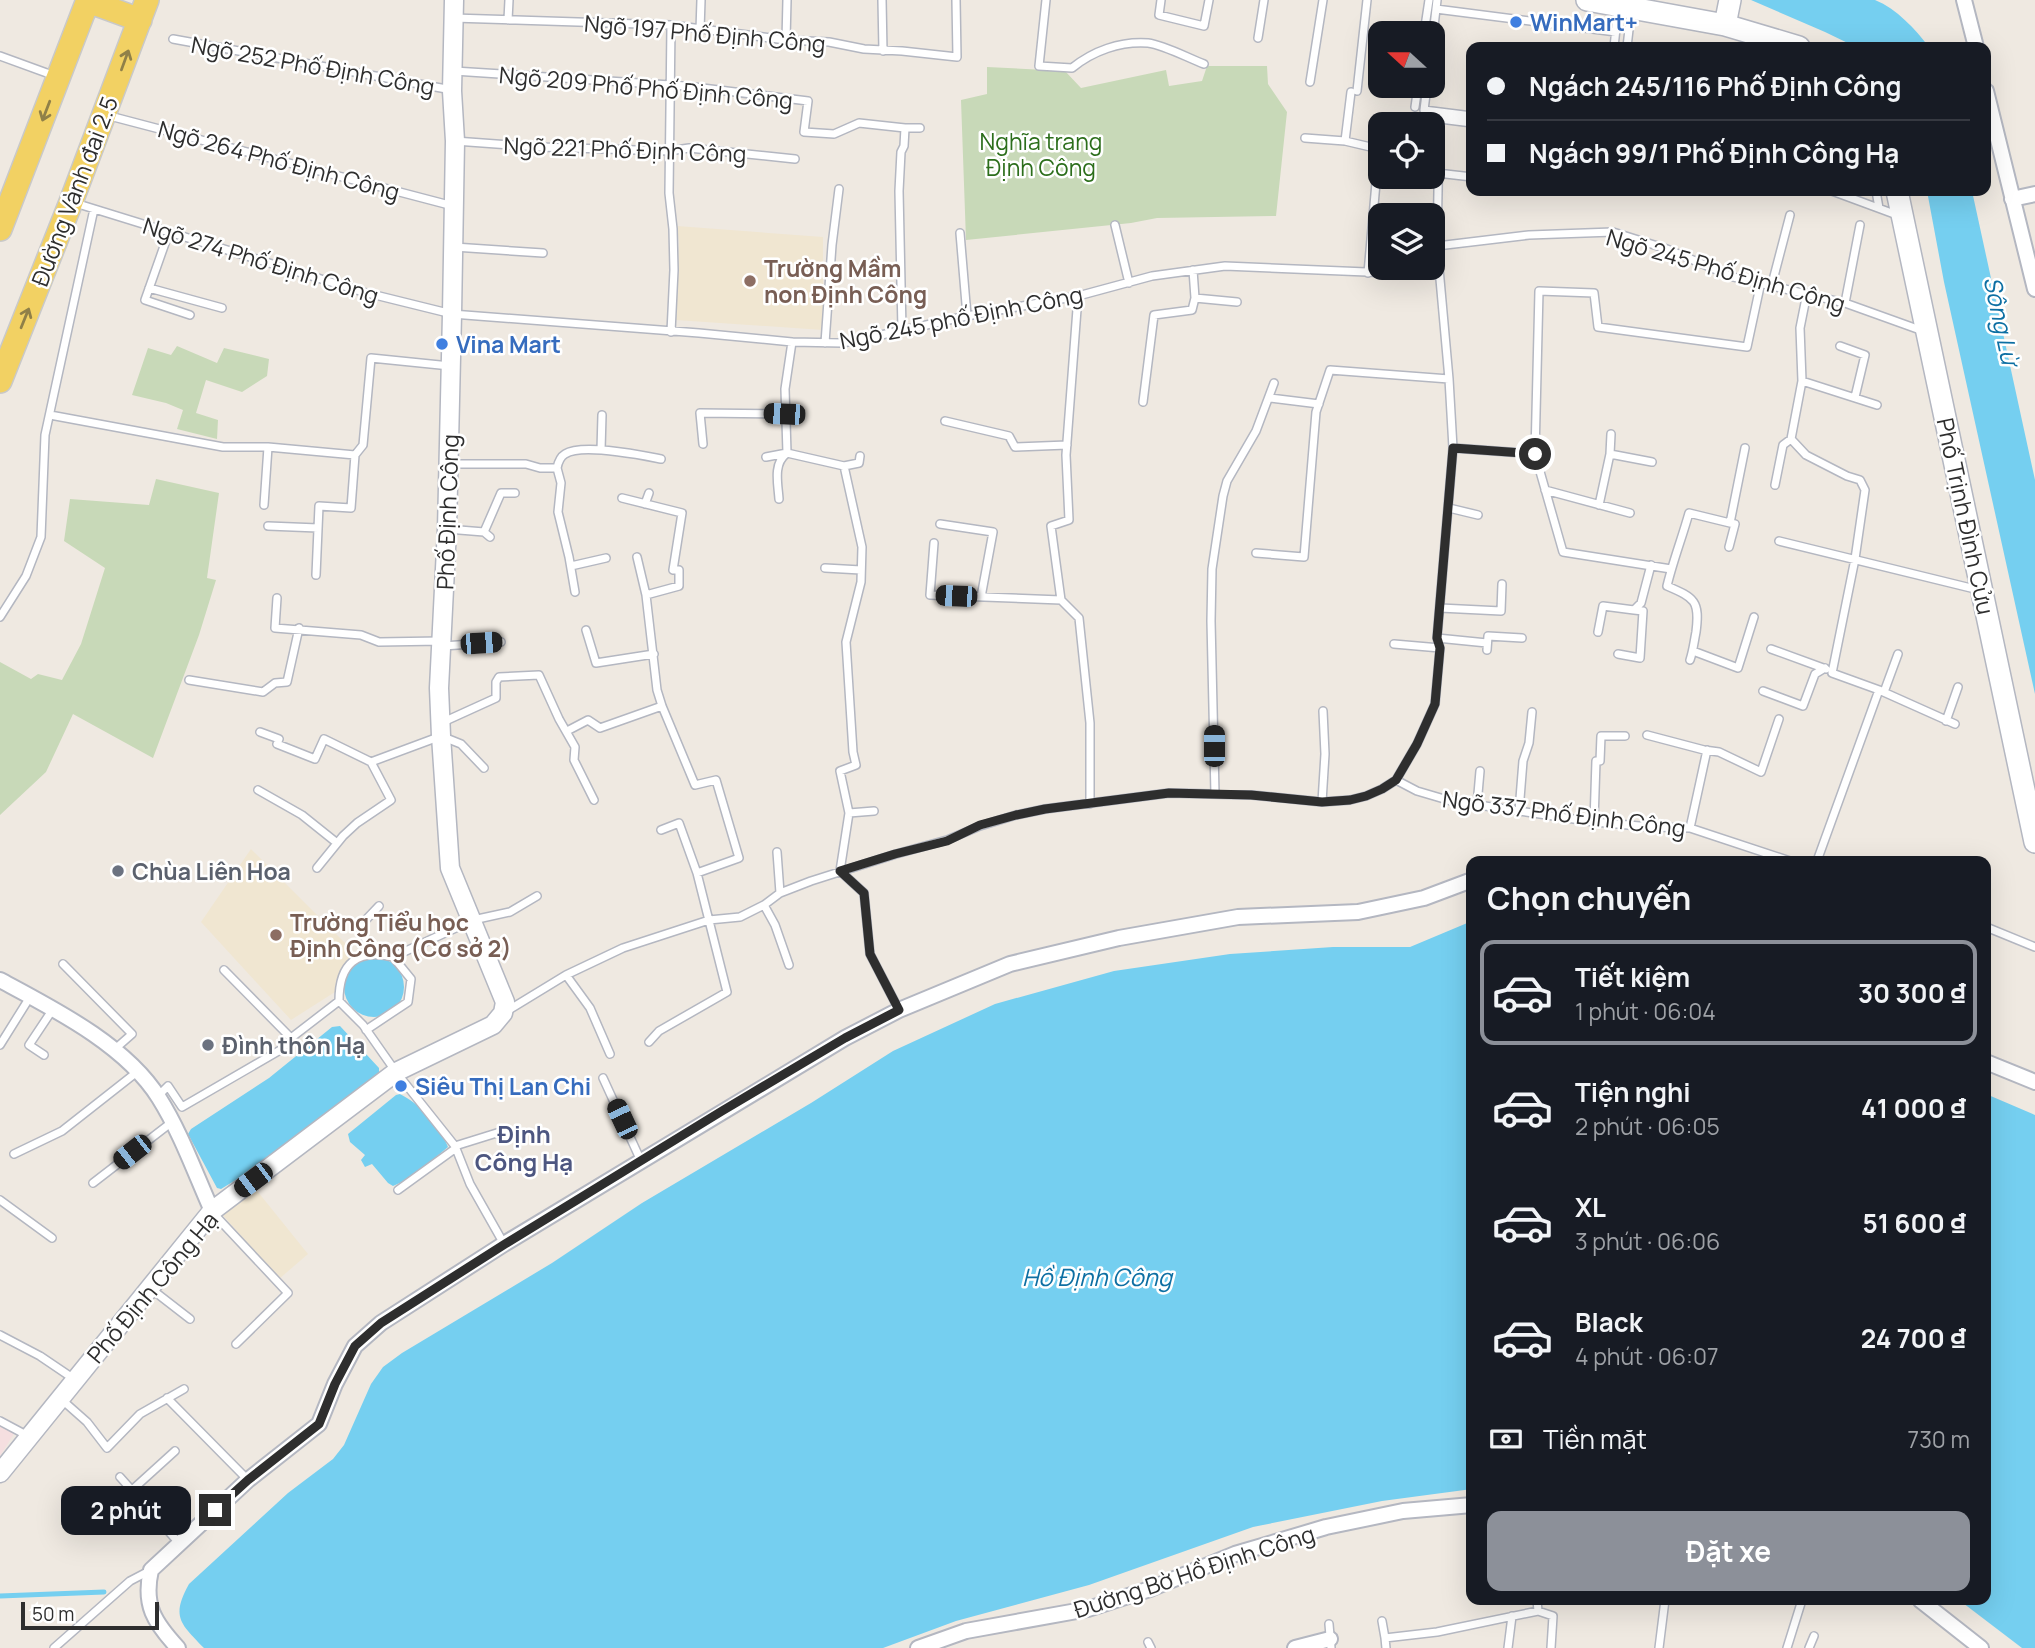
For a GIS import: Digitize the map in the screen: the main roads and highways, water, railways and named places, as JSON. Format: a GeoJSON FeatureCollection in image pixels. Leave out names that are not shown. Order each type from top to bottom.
{"type":"FeatureCollection","features":[{"type":"Feature","properties":{"kind":"main road"},"geometry":{"type":"LineString","coordinates":[[2,219],[59,78],[87,0],[143,10]]}},
{"type":"Feature","properties":{"kind":"main road"},"geometry":{"type":"LineString","coordinates":[[1587,0],[1625,6],[1728,10],[1751,35],[1779,42]]}},
{"type":"Feature","properties":{"kind":"main road","name":"Đường Vành đai 2.5"},"geometry":{"type":"LineString","coordinates":[[0,381],[143,10]]}},
{"type":"Feature","properties":{"kind":"main road","name":"Phố Trịnh Đình Cửu"},"geometry":{"type":"LineString","coordinates":[[1897,196],[2035,842]]}},
{"type":"Feature","properties":{"kind":"water"},"geometry":{"type":"Polygon","coordinates":[[[1751,0],[1875,0],[1898,14],[1925,42],[1846,42],[1751,0]]]}},
{"type":"Feature","properties":{"kind":"water"},"geometry":{"type":"Polygon","coordinates":[[[1928,196],[1973,196],[2035,480],[2035,694],[1944,282],[1928,196]]]}},
{"type":"Feature","properties":{"kind":"water","name":"Hồ Định Công"},"geometry":{"type":"Polygon","coordinates":[[[1466,924],[1466,1490],[1382,1501],[1253,1527],[1089,1585],[956,1621],[883,1648],[204,1648],[184,1625],[180,1604],[189,1584],[288,1493],[333,1459],[344,1445],[371,1384],[383,1367],[552,1263],[642,1203],[893,1051],[995,1004],[1114,971],[1230,954],[1333,947],[1410,947],[1466,924]]]}},
{"type":"Feature","properties":{"kind":"water"},"geometry":{"type":"Polygon","coordinates":[[[368,957],[380,957],[396,965],[402,975],[402,999],[396,1009],[380,1017],[368,1017],[352,1009],[344,993],[344,981],[352,965],[368,957]]]}},
{"type":"Feature","properties":{"kind":"water"},"geometry":{"type":"Polygon","coordinates":[[[340,1026],[379,1068],[379,1074],[280,1153],[221,1189],[217,1188],[188,1134],[191,1129],[269,1078],[332,1027],[340,1026]]]}},
{"type":"Feature","properties":{"kind":"water"},"geometry":{"type":"Polygon","coordinates":[[[400,1094],[429,1116],[448,1147],[411,1178],[393,1186],[372,1164],[365,1167],[361,1160],[365,1155],[350,1142],[348,1134],[400,1094]]]}},
{"type":"Feature","properties":{"kind":"water"},"geometry":{"type":"Polygon","coordinates":[[[1991,1096],[2035,1115],[2035,1648],[2022,1648],[1966,1605],[1991,1605],[1991,1096]]]}},
{"type":"Feature","properties":{"kind":"waterway"},"geometry":{"type":"LineString","coordinates":[[0,1596],[104,1592]]}},
{"type":"Feature","properties":{"kind":"place","name":"WinMart+"},"geometry":{"type":"Point","coordinates":[1516,22]}},
{"type":"Feature","properties":{"kind":"place","name":"Trường Mầm non Định Công"},"geometry":{"type":"Point","coordinates":[750,281]}},
{"type":"Feature","properties":{"kind":"place","name":"Vina Mart"},"geometry":{"type":"Point","coordinates":[442,344]}},
{"type":"Feature","properties":{"kind":"place","name":"Chùa Liên Hoa"},"geometry":{"type":"Point","coordinates":[118,871]}},
{"type":"Feature","properties":{"kind":"place","name":"Trường Tiểu học Định Công (Cơ sở 2)"},"geometry":{"type":"Point","coordinates":[276,935]}},
{"type":"Feature","properties":{"kind":"place","name":"Đình thôn Hạ"},"geometry":{"type":"Point","coordinates":[208,1045]}},
{"type":"Feature","properties":{"kind":"place","name":"Siêu Thị Lan Chi"},"geometry":{"type":"Point","coordinates":[401,1086]}},
{"type":"Feature","properties":{"kind":"district","name":"Định Công Hạ"},"geometry":{"type":"Point","coordinates":[524,1147]}},
{"type":"Feature","properties":{"kind":"park label","name":"Nghĩa trang Định Công"},"geometry":{"type":"Point","coordinates":[1041,154]}},
{"type":"Feature","properties":{"kind":"water label","name":"Sông Lừ"},"geometry":{"type":"Point","coordinates":[2002,320]}}]}
